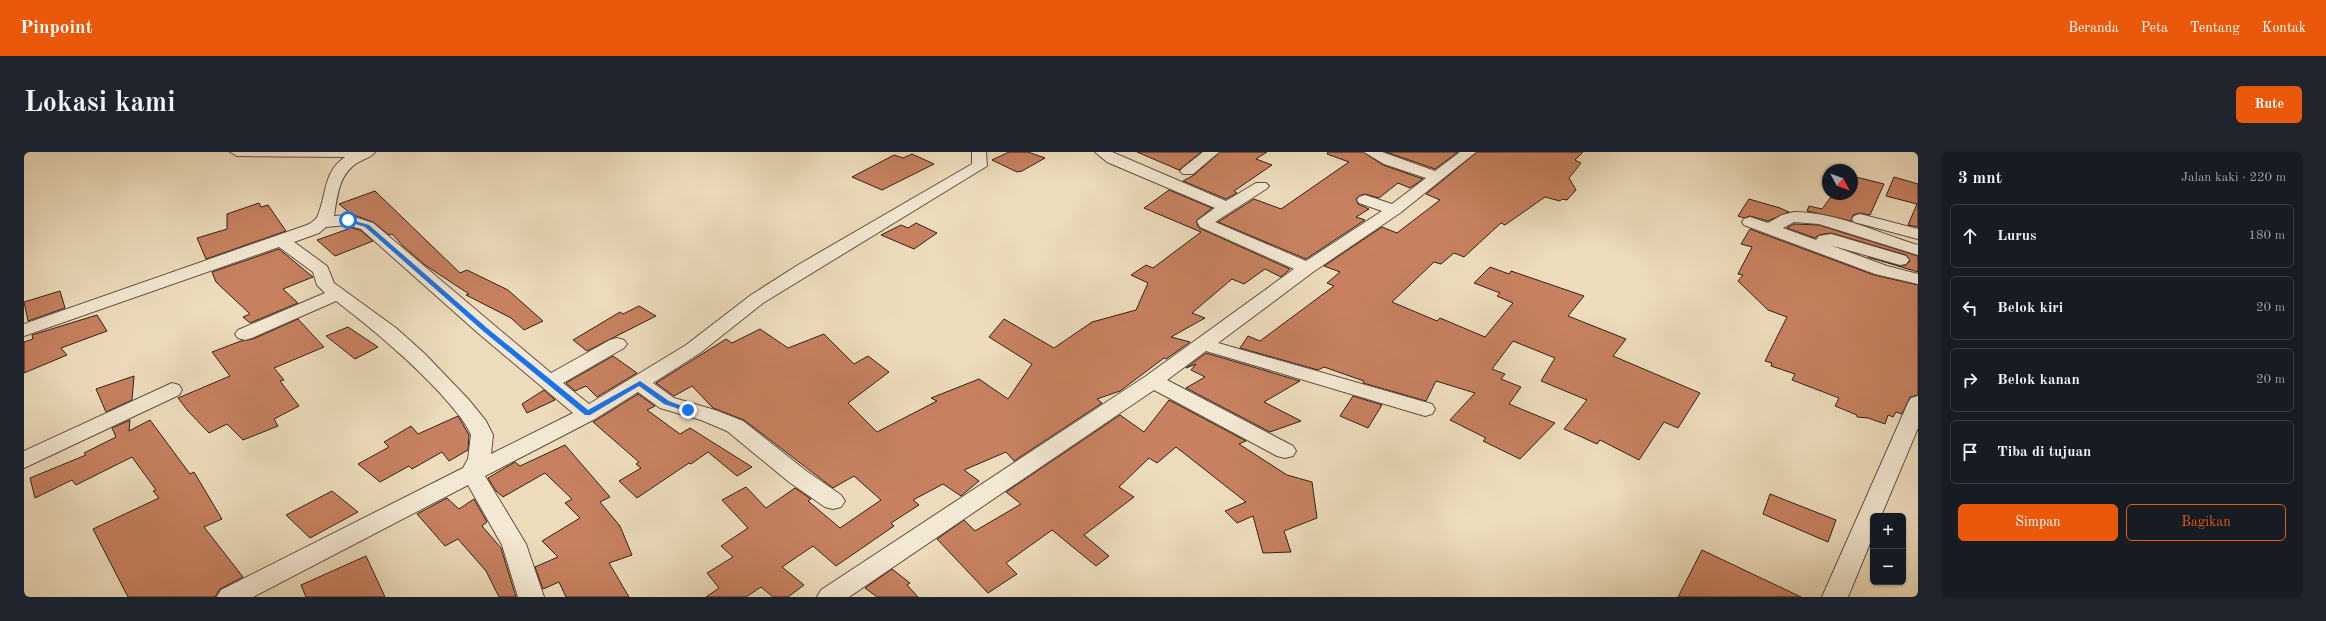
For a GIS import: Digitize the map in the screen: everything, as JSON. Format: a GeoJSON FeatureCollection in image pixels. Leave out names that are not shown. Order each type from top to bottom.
{"type":"FeatureCollection","features":[{"type":"Feature","properties":{"kind":"street"},"geometry":{"type":"LineString","coordinates":[[237,152],[366,153]]}},
{"type":"Feature","properties":{"kind":"street"},"geometry":{"type":"LineString","coordinates":[[230,597],[588,414],[693,350],[756,299],[798,272],[979,166],[979,152]]}},
{"type":"Feature","properties":{"kind":"street"},"geometry":{"type":"LineString","coordinates":[[1102,152],[1112,159],[1227,207]]}},
{"type":"Feature","properties":{"kind":"street"},"geometry":{"type":"LineString","coordinates":[[1188,170],[1212,152]]}},
{"type":"Feature","properties":{"kind":"street"},"geometry":{"type":"LineString","coordinates":[[1371,152],[1389,161],[1437,176]]}},
{"type":"Feature","properties":{"kind":"street"},"geometry":{"type":"LineString","coordinates":[[830,597],[1205,345],[1307,268],[1394,210],[1469,152]]}},
{"type":"Feature","properties":{"kind":"street"},"geometry":{"type":"LineString","coordinates":[[324,222],[340,168],[366,153]]}},
{"type":"Feature","properties":{"kind":"street"},"geometry":{"type":"LineString","coordinates":[[1261,186],[1205,221],[1206,224],[1307,268]]}},
{"type":"Feature","properties":{"kind":"street"},"geometry":{"type":"LineString","coordinates":[[1365,200],[1394,210]]}},
{"type":"Feature","properties":{"kind":"street"},"geometry":{"type":"LineString","coordinates":[[1800,202],[1918,234]]}},
{"type":"Feature","properties":{"kind":"street"},"geometry":{"type":"LineString","coordinates":[[1769,229],[1790,218],[1803,217],[1918,250]]}},
{"type":"Feature","properties":{"kind":"street"},"geometry":{"type":"LineString","coordinates":[[24,330],[166,282],[313,228],[324,222],[348,220],[367,226],[588,414]]}},
{"type":"Feature","properties":{"kind":"street"},"geometry":{"type":"LineString","coordinates":[[1750,222],[1881,270],[1918,279]]}},
{"type":"Feature","properties":{"kind":"street"},"geometry":{"type":"LineString","coordinates":[[1819,248],[1825,240],[1831,239],[1900,260]]}},
{"type":"Feature","properties":{"kind":"street"},"geometry":{"type":"LineString","coordinates":[[281,240],[321,270],[325,284],[389,332],[418,358],[462,405],[478,426],[482,435],[479,459],[472,472]]}},
{"type":"Feature","properties":{"kind":"street"},"geometry":{"type":"LineString","coordinates":[[245,334],[337,294]]}},
{"type":"Feature","properties":{"kind":"street"},"geometry":{"type":"LineString","coordinates":[[549,382],[617,344]]}},
{"type":"Feature","properties":{"kind":"street"},"geometry":{"type":"LineString","coordinates":[[1205,345],[1425,409]]}},
{"type":"Feature","properties":{"kind":"street"},"geometry":{"type":"LineString","coordinates":[[1153,381],[1285,451]]}},
{"type":"Feature","properties":{"kind":"street"},"geometry":{"type":"LineString","coordinates":[[640,383],[667,403],[708,415],[734,426],[797,476],[833,501]]}},
{"type":"Feature","properties":{"kind":"street"},"geometry":{"type":"LineString","coordinates":[[24,460],[172,390]]}},
{"type":"Feature","properties":{"kind":"street"},"geometry":{"type":"LineString","coordinates":[[1835,597],[1918,403]]}},
{"type":"Feature","properties":{"kind":"street"},"geometry":{"type":"LineString","coordinates":[[472,472],[514,544],[531,597]]}},
{"type":"Feature","properties":{"kind":"building"},"geometry":{"type":"Polygon","coordinates":[[[1009,152],[1028,152],[1045,158],[1022,171],[1017,172],[992,160],[1009,152]]]}},
{"type":"Feature","properties":{"kind":"building"},"geometry":{"type":"Polygon","coordinates":[[[1137,152],[1201,152],[1179,170],[1137,152]]]}},
{"type":"Feature","properties":{"kind":"building"},"geometry":{"type":"Polygon","coordinates":[[[1220,152],[1267,152],[1256,159],[1272,165],[1234,191],[1237,193],[1226,199],[1183,181],[1194,175],[1220,152]]]}},
{"type":"Feature","properties":{"kind":"building"},"geometry":{"type":"Polygon","coordinates":[[[1328,152],[1363,152],[1383,165],[1423,179],[1410,188],[1398,183],[1379,198],[1365,194],[1359,196],[1356,199],[1358,204],[1369,209],[1356,217],[1365,220],[1306,259],[1218,222],[1254,199],[1281,209],[1349,162],[1327,154],[1328,152]]]}},
{"type":"Feature","properties":{"kind":"building"},"geometry":{"type":"Polygon","coordinates":[[[1386,152],[1458,152],[1435,169],[1386,152]]]}},
{"type":"Feature","properties":{"kind":"building"},"geometry":{"type":"Polygon","coordinates":[[[1477,152],[1583,152],[1575,160],[1581,163],[1569,178],[1576,190],[1567,200],[1562,199],[1560,201],[1545,197],[1505,225],[1501,223],[1464,257],[1454,253],[1441,264],[1434,262],[1392,302],[1437,321],[1440,318],[1485,337],[1513,303],[1497,296],[1500,293],[1474,283],[1490,267],[1509,274],[1511,271],[1584,296],[1568,316],[1626,339],[1613,356],[1700,393],[1678,428],[1664,422],[1639,460],[1600,440],[1597,444],[1564,429],[1587,400],[1541,381],[1555,358],[1513,341],[1492,369],[1505,374],[1501,379],[1521,387],[1509,404],[1555,423],[1520,459],[1483,441],[1486,438],[1450,420],[1475,393],[1436,381],[1426,401],[1363,383],[1364,381],[1324,367],[1318,370],[1240,348],[1248,336],[1260,341],[1334,286],[1327,283],[1340,272],[1324,266],[1382,227],[1397,233],[1440,200],[1426,194],[1477,152]]]}},
{"type":"Feature","properties":{"kind":"building"},"geometry":{"type":"Polygon","coordinates":[[[912,154],[934,164],[882,190],[852,177],[894,155],[903,158],[912,154]]]}},
{"type":"Feature","properties":{"kind":"building"},"geometry":{"type":"Polygon","coordinates":[[[1894,177],[1918,184],[1918,227],[1908,225],[1917,204],[1886,196],[1894,177]]]}},
{"type":"Feature","properties":{"kind":"building"},"geometry":{"type":"Polygon","coordinates":[[[1858,178],[1884,184],[1870,215],[1860,213],[1853,215],[1851,221],[1807,211],[1809,206],[1822,209],[1829,200],[1858,200],[1858,178]]]}},
{"type":"Feature","properties":{"kind":"building"},"geometry":{"type":"Polygon","coordinates":[[[1169,190],[1212,208],[1196,221],[1199,228],[1290,269],[1281,277],[1265,269],[1244,284],[1232,279],[1192,313],[1205,318],[1171,337],[1190,342],[1166,359],[1164,358],[1120,391],[1097,399],[1102,403],[1014,461],[1006,452],[964,470],[979,481],[961,496],[943,484],[913,500],[919,505],[891,523],[894,526],[836,566],[813,546],[782,567],[804,585],[788,597],[773,597],[761,587],[746,597],[706,597],[719,588],[707,573],[733,557],[721,546],[748,528],[722,500],[746,487],[766,508],[795,488],[811,499],[808,501],[840,528],[881,500],[854,476],[833,488],[744,420],[713,408],[692,386],[674,396],[656,383],[726,339],[732,343],[760,329],[788,348],[824,334],[854,364],[868,356],[889,372],[848,403],[877,432],[937,401],[931,398],[979,379],[1008,399],[1032,364],[989,337],[1004,319],[1054,348],[1092,322],[1136,310],[1148,283],[1131,275],[1146,265],[1153,268],[1201,232],[1144,208],[1169,190]]]}},
{"type":"Feature","properties":{"kind":"building"},"geometry":{"type":"Polygon","coordinates":[[[375,191],[460,273],[467,270],[508,290],[543,321],[524,330],[511,318],[466,295],[469,294],[425,265],[403,246],[392,234],[389,235],[373,222],[351,214],[339,204],[375,191]]]}},
{"type":"Feature","properties":{"kind":"building"},"geometry":{"type":"Polygon","coordinates":[[[1749,199],[1789,212],[1768,221],[1750,216],[1744,218],[1738,216],[1749,199]]]}},
{"type":"Feature","properties":{"kind":"building"},"geometry":{"type":"Polygon","coordinates":[[[259,203],[261,207],[268,205],[286,231],[206,259],[197,238],[227,229],[227,214],[259,203]]]}},
{"type":"Feature","properties":{"kind":"building"},"geometry":{"type":"Polygon","coordinates":[[[916,223],[937,233],[914,249],[881,235],[901,225],[908,228],[916,223]]]}},
{"type":"Feature","properties":{"kind":"building"},"geometry":{"type":"Polygon","coordinates":[[[1794,224],[1819,225],[1918,256],[1918,272],[1868,257],[1900,266],[1906,265],[1910,261],[1906,255],[1831,233],[1819,235],[1815,238],[1787,228],[1794,224]]]}},
{"type":"Feature","properties":{"kind":"building"},"geometry":{"type":"Polygon","coordinates":[[[351,228],[360,230],[373,241],[335,256],[317,240],[351,228]]]}},
{"type":"Feature","properties":{"kind":"building"},"geometry":{"type":"Polygon","coordinates":[[[1750,229],[1874,275],[1918,285],[1918,395],[1910,397],[1902,414],[1896,412],[1893,417],[1888,415],[1885,424],[1868,418],[1857,417],[1857,415],[1835,406],[1839,398],[1792,380],[1795,374],[1771,366],[1772,363],[1765,361],[1787,317],[1768,310],[1738,281],[1743,275],[1738,274],[1752,247],[1741,244],[1750,229]]]}},
{"type":"Feature","properties":{"kind":"building"},"geometry":{"type":"Polygon","coordinates":[[[279,249],[313,277],[283,289],[298,303],[250,323],[243,317],[250,314],[216,282],[212,272],[279,249]]]}},
{"type":"Feature","properties":{"kind":"building"},"geometry":{"type":"Polygon","coordinates":[[[60,291],[65,308],[28,321],[24,302],[60,291]]]}},
{"type":"Feature","properties":{"kind":"building"},"geometry":{"type":"Polygon","coordinates":[[[639,306],[656,316],[587,351],[573,340],[620,312],[623,314],[639,306]]]}},
{"type":"Feature","properties":{"kind":"building"},"geometry":{"type":"Polygon","coordinates":[[[97,315],[107,331],[61,348],[67,355],[24,373],[24,342],[33,339],[32,335],[97,315]]]}},
{"type":"Feature","properties":{"kind":"building"},"geometry":{"type":"Polygon","coordinates":[[[298,319],[324,347],[274,368],[284,380],[280,381],[299,406],[274,419],[278,426],[243,440],[227,424],[209,433],[178,398],[230,376],[212,352],[241,341],[253,339],[298,319]]]}},
{"type":"Feature","properties":{"kind":"building"},"geometry":{"type":"Polygon","coordinates":[[[348,327],[378,347],[355,359],[326,336],[348,327]]]}},
{"type":"Feature","properties":{"kind":"building"},"geometry":{"type":"Polygon","coordinates":[[[1206,353],[1300,381],[1264,402],[1301,421],[1270,432],[1186,388],[1205,377],[1191,370],[1196,364],[1186,368],[1206,353]]]}},
{"type":"Feature","properties":{"kind":"building"},"geometry":{"type":"Polygon","coordinates":[[[613,356],[637,373],[597,397],[586,386],[575,391],[566,383],[613,356]]]}},
{"type":"Feature","properties":{"kind":"building"},"geometry":{"type":"Polygon","coordinates":[[[134,376],[132,400],[106,412],[96,389],[134,376]]]}},
{"type":"Feature","properties":{"kind":"building"},"geometry":{"type":"Polygon","coordinates":[[[544,390],[555,400],[527,413],[522,404],[544,390]]]}},
{"type":"Feature","properties":{"kind":"building"},"geometry":{"type":"Polygon","coordinates":[[[638,394],[655,406],[647,410],[680,434],[690,428],[752,467],[737,476],[708,452],[637,498],[619,481],[641,468],[636,464],[639,462],[593,422],[638,394]]]}},
{"type":"Feature","properties":{"kind":"building"},"geometry":{"type":"Polygon","coordinates":[[[1353,396],[1382,405],[1368,428],[1340,416],[1353,396]]]}},
{"type":"Feature","properties":{"kind":"building"},"geometry":{"type":"Polygon","coordinates":[[[1169,400],[1246,441],[1239,444],[1287,475],[1312,482],[1317,518],[1284,531],[1291,552],[1263,553],[1253,516],[1237,523],[1225,511],[1246,502],[1176,447],[1157,463],[1149,458],[1119,487],[1134,497],[1084,535],[1109,556],[1096,566],[1052,530],[1006,563],[1017,574],[988,593],[937,539],[964,520],[975,531],[1021,504],[1006,492],[1120,415],[1144,432],[1169,400]]]}},
{"type":"Feature","properties":{"kind":"building"},"geometry":{"type":"Polygon","coordinates":[[[458,416],[469,435],[468,450],[449,461],[442,452],[412,469],[409,466],[380,482],[358,464],[389,447],[384,442],[411,426],[418,434],[458,416]]]}},
{"type":"Feature","properties":{"kind":"building"},"geometry":{"type":"Polygon","coordinates":[[[130,420],[129,431],[150,420],[190,474],[194,472],[222,519],[204,527],[243,577],[220,589],[215,597],[128,597],[93,529],[159,498],[153,491],[156,490],[132,457],[76,485],[72,480],[35,498],[30,478],[86,455],[84,453],[116,437],[112,428],[130,420]]]}},
{"type":"Feature","properties":{"kind":"building"},"geometry":{"type":"Polygon","coordinates":[[[565,445],[610,497],[600,502],[620,526],[632,555],[609,563],[629,597],[566,597],[559,582],[543,589],[535,567],[558,557],[542,541],[580,518],[565,503],[572,499],[545,473],[503,497],[496,491],[488,478],[515,462],[520,466],[565,445]]]}},
{"type":"Feature","properties":{"kind":"building"},"geometry":{"type":"Polygon","coordinates":[[[332,491],[358,512],[310,538],[286,515],[332,491]]]}},
{"type":"Feature","properties":{"kind":"building"},"geometry":{"type":"Polygon","coordinates":[[[1770,494],[1836,520],[1828,542],[1763,514],[1770,494]]]}},
{"type":"Feature","properties":{"kind":"building"},"geometry":{"type":"Polygon","coordinates":[[[447,498],[459,509],[474,499],[487,522],[482,526],[501,548],[516,597],[499,597],[486,571],[458,539],[445,546],[417,514],[447,498]]]}},
{"type":"Feature","properties":{"kind":"building"},"geometry":{"type":"Polygon","coordinates":[[[1702,550],[1801,597],[1678,597],[1702,550]]]}},
{"type":"Feature","properties":{"kind":"building"},"geometry":{"type":"Polygon","coordinates":[[[366,556],[385,597],[306,597],[301,585],[366,556]]]}},
{"type":"Feature","properties":{"kind":"building"},"geometry":{"type":"Polygon","coordinates":[[[892,569],[910,583],[907,585],[918,597],[877,597],[865,588],[892,569]]]}},
{"type":"Feature","properties":{"kind":"route"},"geometry":{"type":"LineString","coordinates":[[348,220],[360,222],[367,226],[485,329],[588,414],[640,383],[652,394],[667,403],[688,410]]}}]}
